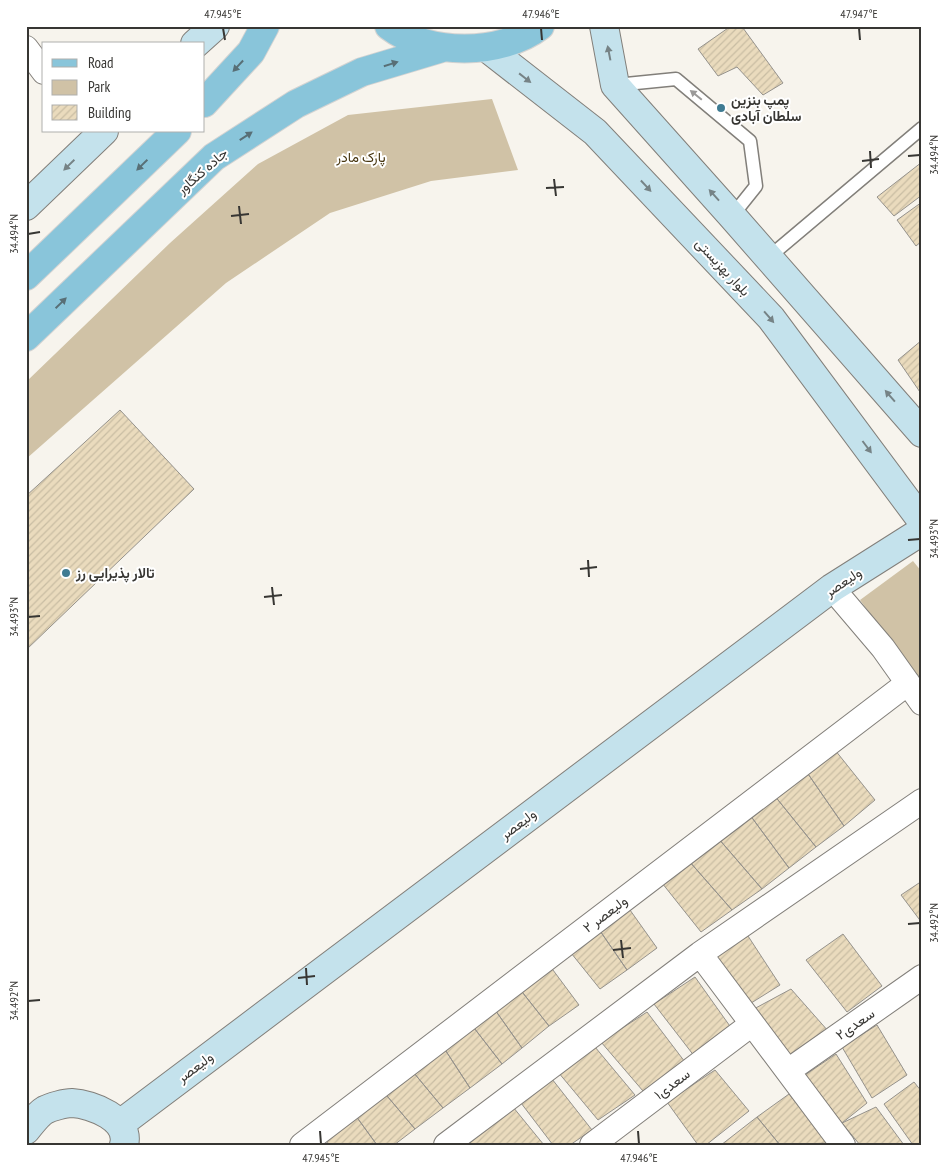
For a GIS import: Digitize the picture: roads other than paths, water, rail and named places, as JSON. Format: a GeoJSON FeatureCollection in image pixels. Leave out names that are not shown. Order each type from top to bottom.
{"type":"FeatureCollection","features":[{"type":"Feature","properties":{"kind":"main road"},"geometry":{"type":"LineString","coordinates":[[205,102],[251,52],[265,26]]}},
{"type":"Feature","properties":{"kind":"main road"},"geometry":{"type":"LineString","coordinates":[[389,26],[398,33],[442,48],[487,48],[531,33],[540,26]]}},
{"type":"Feature","properties":{"kind":"main road","name":"جاده کنگاور"},"geometry":{"type":"LineString","coordinates":[[26,337],[214,157],[296,104],[362,72],[442,48]]}},
{"type":"Feature","properties":{"kind":"main road"},"geometry":{"type":"LineString","coordinates":[[26,276],[176,132]]}},
{"type":"Feature","properties":{"kind":"street"},"geometry":{"type":"LineString","coordinates":[[197,42],[215,26]]}},
{"type":"Feature","properties":{"kind":"street"},"geometry":{"type":"LineString","coordinates":[[604,26],[615,85],[922,433]]}},
{"type":"Feature","properties":{"kind":"street"},"geometry":{"type":"LineString","coordinates":[[26,48],[42,69]]}},
{"type":"Feature","properties":{"kind":"street","name":"بلوار بهزیستی"},"geometry":{"type":"LineString","coordinates":[[487,48],[595,132],[771,318],[921,521]]}},
{"type":"Feature","properties":{"kind":"street"},"geometry":{"type":"LineString","coordinates":[[26,206],[96,134]]}},
{"type":"Feature","properties":{"kind":"street","name":"ولیعصر"},"geometry":{"type":"LineString","coordinates":[[122,1134],[921,521]]}},
{"type":"Feature","properties":{"kind":"street"},"geometry":{"type":"LineString","coordinates":[[832,588],[883,648],[922,703]]}},
{"type":"Feature","properties":{"kind":"street","name":"ولیعصر ۲"},"geometry":{"type":"LineString","coordinates":[[302,1145],[908,684]]}},
{"type":"Feature","properties":{"kind":"street"},"geometry":{"type":"LineString","coordinates":[[453,1143],[700,954],[922,801]]}},
{"type":"Feature","properties":{"kind":"street"},"geometry":{"type":"LineString","coordinates":[[700,954],[844,1145]]}},
{"type":"Feature","properties":{"kind":"street","name":"سعدی۲"},"geometry":{"type":"LineString","coordinates":[[788,1071],[922,976]]}},
{"type":"Feature","properties":{"kind":"street","name":"سعدی۱"},"geometry":{"type":"LineString","coordinates":[[592,1145],[752,1024]]}},
{"type":"Feature","properties":{"kind":"street"},"geometry":{"type":"LineString","coordinates":[[26,1130],[45,1110],[70,1103],[93,1106],[122,1134]]}},
{"type":"Feature","properties":{"kind":"lane"},"geometry":{"type":"LineString","coordinates":[[615,85],[676,79],[750,141],[756,186],[732,216]]}},
{"type":"Feature","properties":{"kind":"lane"},"geometry":{"type":"LineString","coordinates":[[768,257],[922,128]]}},
{"type":"Feature","properties":{"kind":"place","name":"پمپ بنزین سلطان آبادی"},"geometry":{"type":"Point","coordinates":[721,108]}},
{"type":"Feature","properties":{"kind":"place","name":"تالار پذیرایی رز"},"geometry":{"type":"Point","coordinates":[66,573]}},
{"type":"Feature","properties":{"kind":"park label","name":"پارک مادر"},"geometry":{"type":"Point","coordinates":[361,157]}}]}
